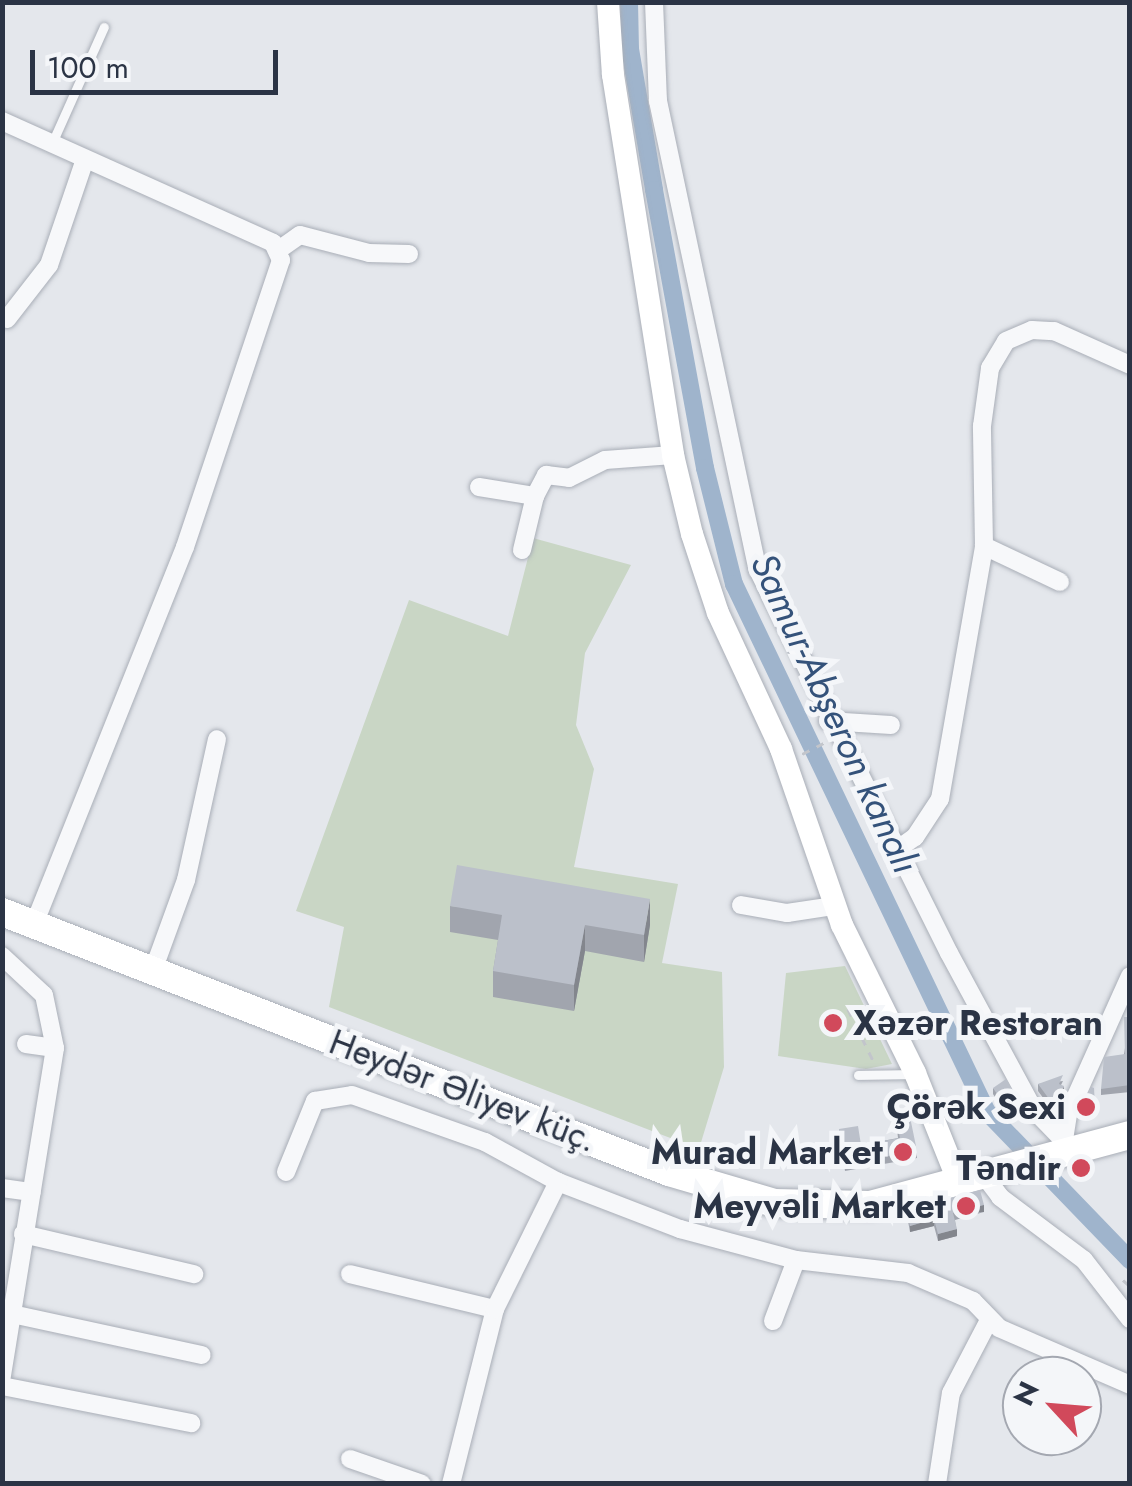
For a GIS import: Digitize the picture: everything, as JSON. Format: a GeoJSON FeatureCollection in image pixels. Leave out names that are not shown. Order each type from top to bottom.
{"type":"FeatureCollection","features":[{"type":"Feature","properties":{"kind":"main road","name":"Heydər Əliyev küç."},"geometry":{"type":"LineString","coordinates":[[2,896],[36,917],[701,1184],[774,1202],[832,1208],[974,1170]]}},
{"type":"Feature","properties":{"kind":"main road","name":"Heydər Əliyev küç."},"geometry":{"type":"LineString","coordinates":[[2,912],[36,917],[158,957],[744,1180],[836,1193],[974,1170]]}},
{"type":"Feature","properties":{"kind":"main road"},"geometry":{"type":"LineString","coordinates":[[974,1170],[1130,1121]]}},
{"type":"Feature","properties":{"kind":"main road"},"geometry":{"type":"LineString","coordinates":[[1059,1146],[1130,1135]]}},
{"type":"Feature","properties":{"kind":"street"},"geometry":{"type":"LineString","coordinates":[[608,2],[612,76],[673,455],[718,613],[781,749],[834,906],[916,1073],[974,1170],[1000,1197],[1084,1260],[1130,1319]]}},
{"type":"Feature","properties":{"kind":"street"},"geometry":{"type":"LineString","coordinates":[[654,2],[658,101],[746,534],[828,721],[894,851],[1026,1096],[1059,1146]]}},
{"type":"Feature","properties":{"kind":"street"},"geometry":{"type":"LineString","coordinates":[[2,121],[280,249]]}},
{"type":"Feature","properties":{"kind":"street"},"geometry":{"type":"LineString","coordinates":[[7,319],[48,265],[85,159]]}},
{"type":"Feature","properties":{"kind":"street"},"geometry":{"type":"LineString","coordinates":[[36,917],[225,440],[274,295],[280,249],[300,235],[369,254],[408,254]]}},
{"type":"Feature","properties":{"kind":"street"},"geometry":{"type":"LineString","coordinates":[[894,851],[915,837],[940,799],[984,546],[985,383],[1006,341],[1032,330],[1054,331],[1130,364]]}},
{"type":"Feature","properties":{"kind":"street"},"geometry":{"type":"LineString","coordinates":[[522,550],[534,496],[546,476],[569,478],[605,460],[673,455]]}},
{"type":"Feature","properties":{"kind":"street"},"geometry":{"type":"LineString","coordinates":[[479,486],[534,496]]}},
{"type":"Feature","properties":{"kind":"street"},"geometry":{"type":"LineString","coordinates":[[984,546],[1060,582]]}},
{"type":"Feature","properties":{"kind":"street"},"geometry":{"type":"LineString","coordinates":[[828,721],[890,725]]}},
{"type":"Feature","properties":{"kind":"street"},"geometry":{"type":"LineString","coordinates":[[158,957],[186,880],[217,739]]}},
{"type":"Feature","properties":{"kind":"street"},"geometry":{"type":"LineString","coordinates":[[741,905],[787,913],[834,906]]}},
{"type":"Feature","properties":{"kind":"street"},"geometry":{"type":"LineString","coordinates":[[2,956],[44,995],[54,1048],[2,1377]]}},
{"type":"Feature","properties":{"kind":"street"},"geometry":{"type":"LineString","coordinates":[[1059,1146],[1130,976]]}},
{"type":"Feature","properties":{"kind":"street"},"geometry":{"type":"LineString","coordinates":[[26,1044],[54,1048]]}},
{"type":"Feature","properties":{"kind":"street"},"geometry":{"type":"LineString","coordinates":[[286,1172],[315,1101],[344,1093],[485,1142],[558,1182],[680,1229],[796,1260],[908,1273],[973,1301],[988,1322],[1130,1385]]}},
{"type":"Feature","properties":{"kind":"street"},"geometry":{"type":"LineString","coordinates":[[450,1484],[495,1309],[558,1182]]}},
{"type":"Feature","properties":{"kind":"street"},"geometry":{"type":"LineString","coordinates":[[2,1188],[32,1192]]}},
{"type":"Feature","properties":{"kind":"street"},"geometry":{"type":"LineString","coordinates":[[24,1234],[194,1274]]}},
{"type":"Feature","properties":{"kind":"street"},"geometry":{"type":"LineString","coordinates":[[773,1320],[796,1260]]}},
{"type":"Feature","properties":{"kind":"street"},"geometry":{"type":"LineString","coordinates":[[350,1274],[495,1309]]}},
{"type":"Feature","properties":{"kind":"street"},"geometry":{"type":"LineString","coordinates":[[12,1314],[202,1355]]}},
{"type":"Feature","properties":{"kind":"street"},"geometry":{"type":"LineString","coordinates":[[937,1484],[951,1393],[988,1322]]}},
{"type":"Feature","properties":{"kind":"street"},"geometry":{"type":"LineString","coordinates":[[2,1386],[191,1424]]}},
{"type":"Feature","properties":{"kind":"street"},"geometry":{"type":"LineString","coordinates":[[350,1459],[422,1484]]}},
{"type":"Feature","properties":{"kind":"lane"},"geometry":{"type":"LineString","coordinates":[[52,143],[104,26]]}},
{"type":"Feature","properties":{"kind":"lane"},"geometry":{"type":"LineString","coordinates":[[858,1076],[916,1073]]}},
{"type":"Feature","properties":{"kind":"path"},"geometry":{"type":"LineString","coordinates":[[800,756],[825,743]]}},
{"type":"Feature","properties":{"kind":"path"},"geometry":{"type":"LineString","coordinates":[[848,1009],[882,1077]]}},
{"type":"Feature","properties":{"kind":"green space"},"geometry":{"type":"Polygon","coordinates":[[[533,538],[631,565],[585,653],[576,725],[594,769],[574,867],[678,884],[662,963],[722,972],[724,1067],[699,1149],[329,1007],[344,927],[296,911],[409,600],[508,636],[533,538]]]}},
{"type":"Feature","properties":{"kind":"green space"},"geometry":{"type":"Polygon","coordinates":[[[845,966],[892,1064],[866,1069],[778,1056],[786,973],[845,966]]]}},
{"type":"Feature","properties":{"kind":"building"},"geometry":{"type":"Polygon","coordinates":[[[457,865],[650,899],[644,935],[585,925],[574,985],[493,971],[502,915],[450,906],[457,865]]]}},
{"type":"Feature","properties":{"kind":"building"},"geometry":{"type":"Polygon","coordinates":[[[1124,1017],[1130,1017],[1130,1085],[1101,1089],[1104,1057],[1125,1054],[1124,1017]]]}},
{"type":"Feature","properties":{"kind":"building"},"geometry":{"type":"Polygon","coordinates":[[[1063,1075],[1059,1084],[1064,1086],[1055,1107],[1038,1084],[1063,1075]]]}},
{"type":"Feature","properties":{"kind":"building"},"geometry":{"type":"Polygon","coordinates":[[[1006,1079],[1022,1108],[1011,1115],[993,1088],[1006,1079]]]}},
{"type":"Feature","properties":{"kind":"building"},"geometry":{"type":"Polygon","coordinates":[[[1091,1087],[1095,1108],[1080,1111],[1091,1087]]]}},
{"type":"Feature","properties":{"kind":"building"},"geometry":{"type":"Polygon","coordinates":[[[910,1117],[917,1151],[845,1164],[839,1129],[858,1126],[861,1145],[900,1138],[896,1120],[910,1117]]]}},
{"type":"Feature","properties":{"kind":"building"},"geometry":{"type":"Polygon","coordinates":[[[980,1190],[984,1205],[953,1213],[957,1229],[938,1234],[934,1219],[910,1226],[906,1210],[980,1190]]]}},
{"type":"Feature","properties":{"kind":"waterway","name":"Samur-Abşeron kanalı"},"geometry":{"type":"LineString","coordinates":[[629,2],[630,49],[654,190],[705,468],[734,584],[987,1112],[1130,1260]]}},
{"type":"Feature","properties":{"kind":"place","name":"Xəzər Restoran"},"geometry":{"type":"Point","coordinates":[833,1023]}},
{"type":"Feature","properties":{"kind":"place","name":"Çörək Sexi"},"geometry":{"type":"Point","coordinates":[1086,1107]}},
{"type":"Feature","properties":{"kind":"place","name":"Murad Market"},"geometry":{"type":"Point","coordinates":[903,1152]}},
{"type":"Feature","properties":{"kind":"place","name":"Təndir"},"geometry":{"type":"Point","coordinates":[1081,1168]}},
{"type":"Feature","properties":{"kind":"place","name":"Meyvəli Market"},"geometry":{"type":"Point","coordinates":[966,1206]}}]}
